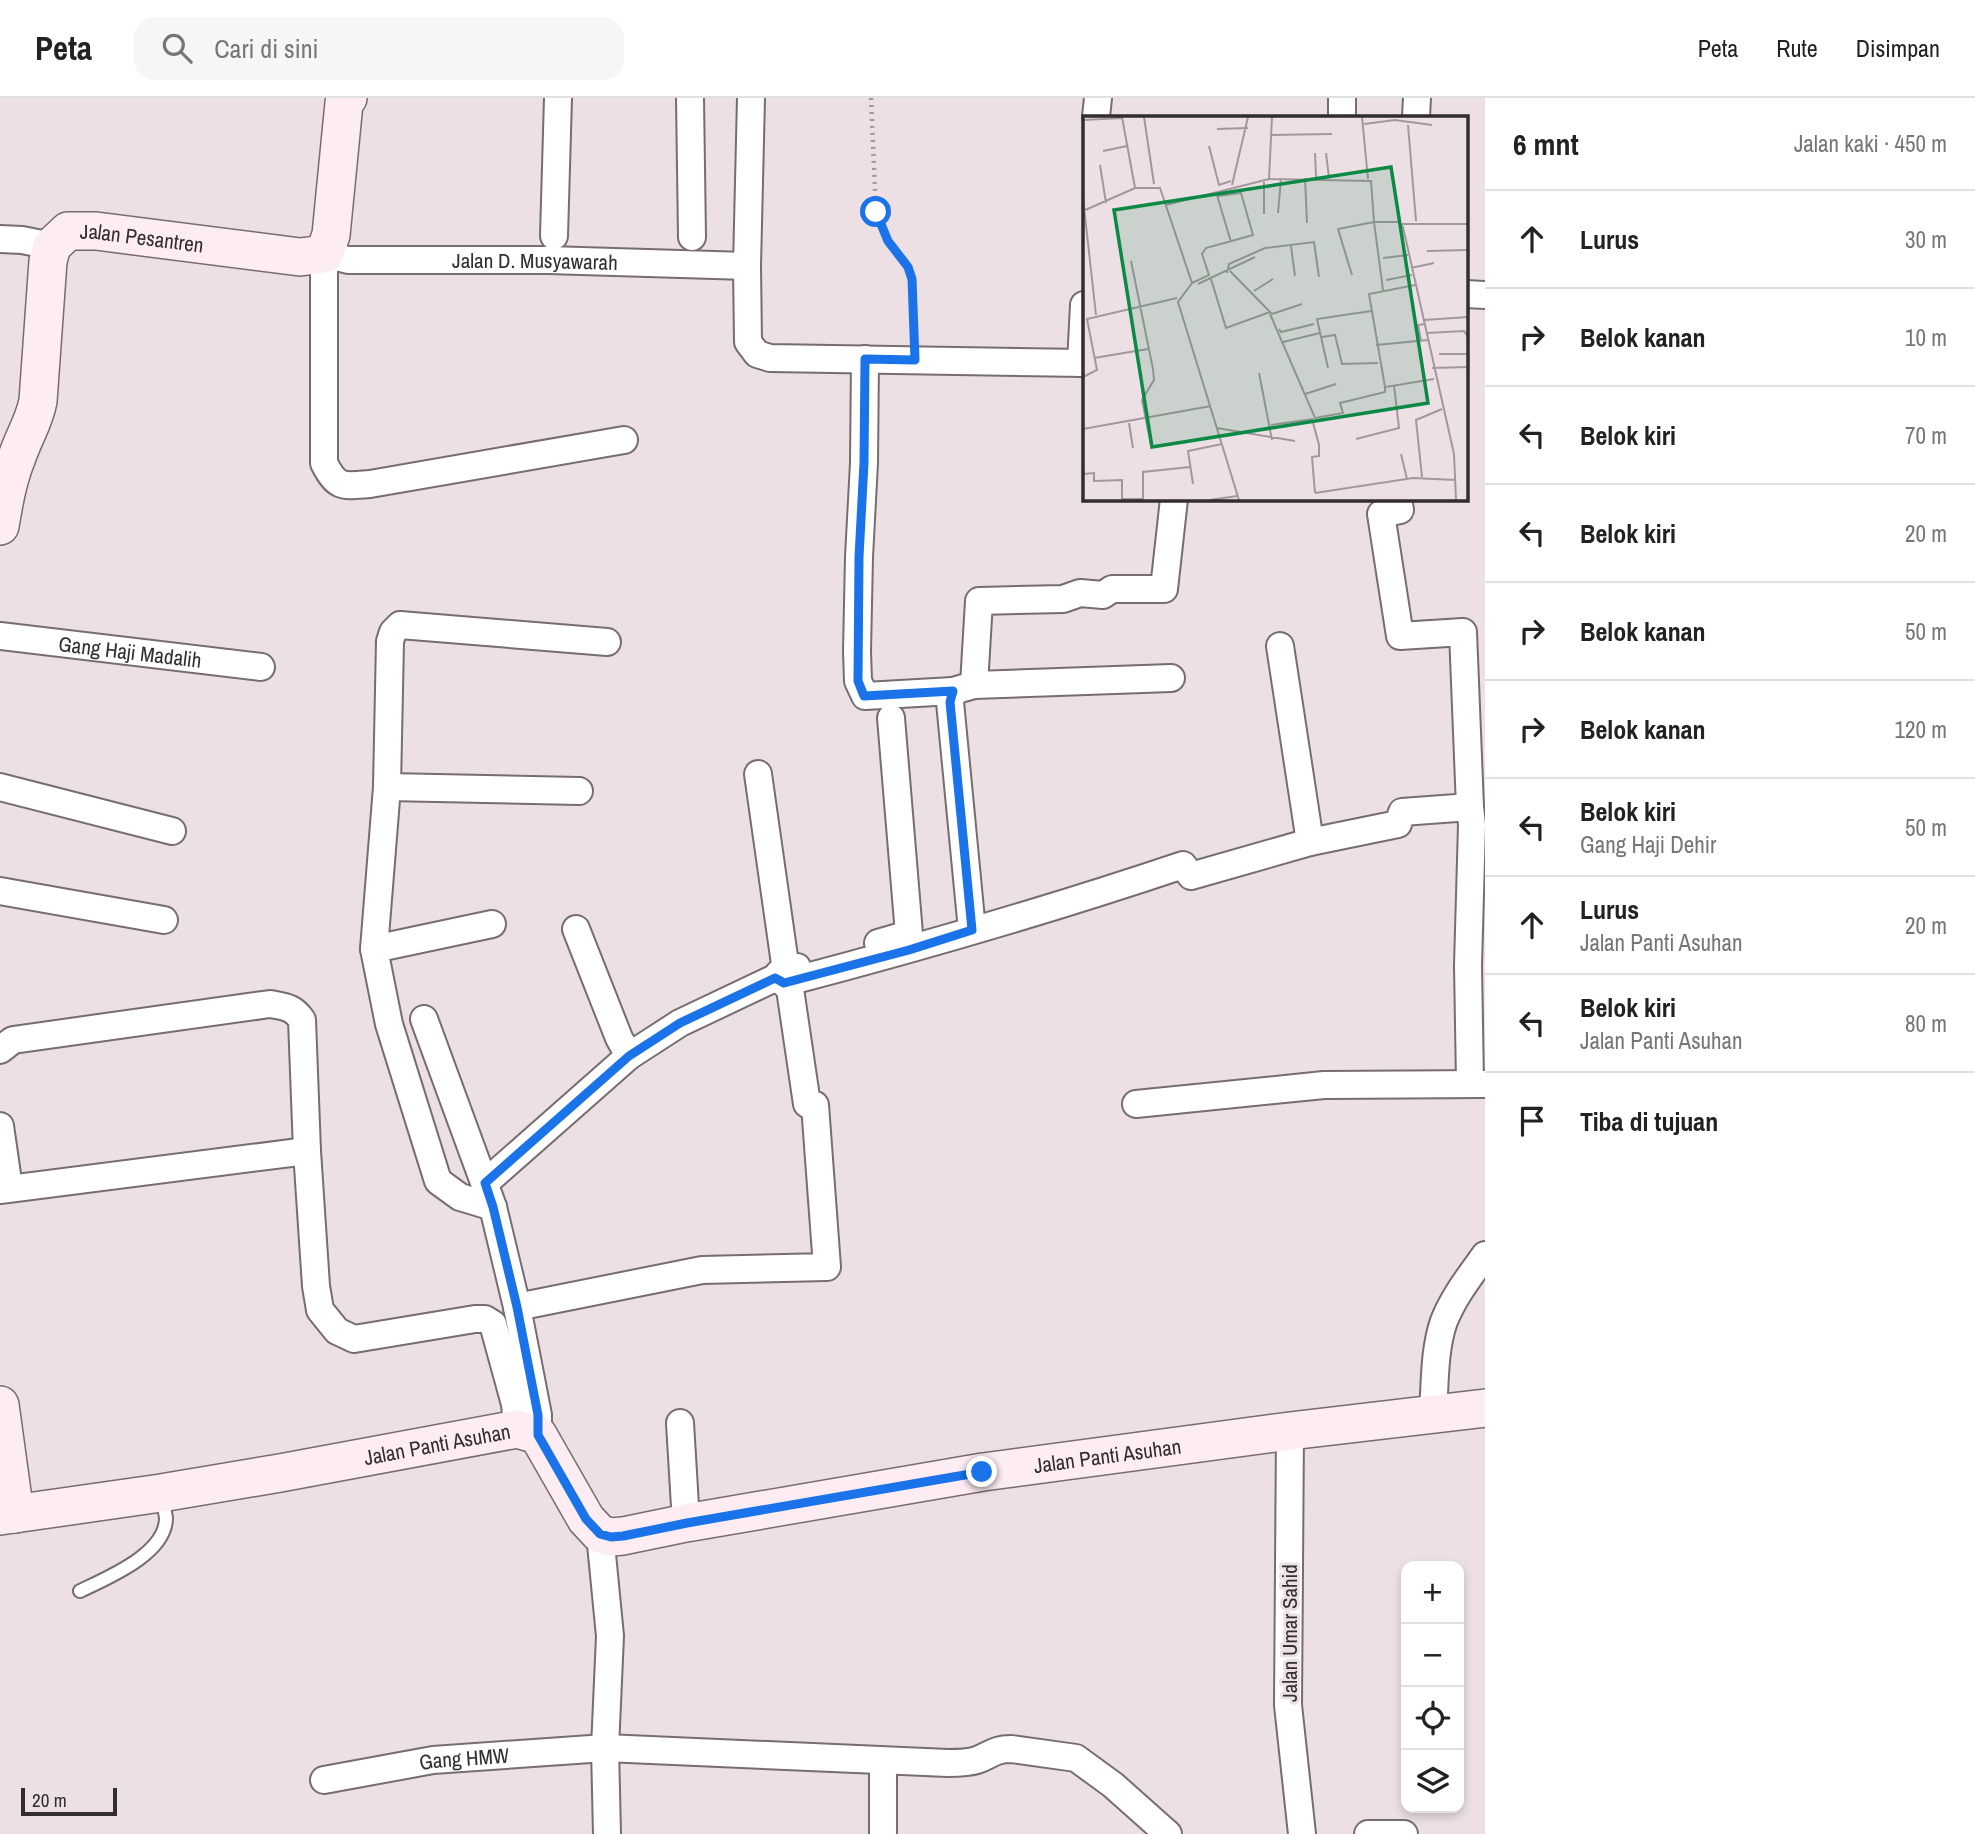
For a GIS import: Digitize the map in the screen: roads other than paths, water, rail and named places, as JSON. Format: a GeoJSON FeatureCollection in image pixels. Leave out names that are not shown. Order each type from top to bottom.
{"type":"FeatureCollection","features":[{"type":"Feature","properties":{"kind":"street"},"geometry":{"type":"LineString","coordinates":[[348,98],[344,103],[331,235],[324,254],[324,463],[332,479],[346,486],[370,484],[624,440]]}},
{"type":"Feature","properties":{"kind":"street"},"geometry":{"type":"LineString","coordinates":[[554,236],[558,98]]}},
{"type":"Feature","properties":{"kind":"street"},"geometry":{"type":"LineString","coordinates":[[690,98],[692,237]]}},
{"type":"Feature","properties":{"kind":"street"},"geometry":{"type":"LineString","coordinates":[[751,98],[748,342],[757,354],[770,358],[1082,363],[1083,334]]}},
{"type":"Feature","properties":{"kind":"street"},"geometry":{"type":"LineString","coordinates":[[1096,116],[1097,98]]}},
{"type":"Feature","properties":{"kind":"street"},"geometry":{"type":"LineString","coordinates":[[1342,98],[1342,116]]}},
{"type":"Feature","properties":{"kind":"street"},"geometry":{"type":"LineString","coordinates":[[1416,116],[1417,98]]}},
{"type":"Feature","properties":{"kind":"street","name":"Jalan Pesantren"},"geometry":{"type":"LineString","coordinates":[[0,526],[4,485],[34,420],[38,401],[51,246],[68,231],[96,231],[300,257],[324,254]]}},
{"type":"Feature","properties":{"kind":"street"},"geometry":{"type":"LineString","coordinates":[[0,239],[51,246]]}},
{"type":"Feature","properties":{"kind":"street","name":"Jalan D. Musyawarah"},"geometry":{"type":"LineString","coordinates":[[324,254],[348,260],[561,261],[747,266]]}},
{"type":"Feature","properties":{"kind":"street"},"geometry":{"type":"LineString","coordinates":[[865,359],[858,681],[864,696],[963,688],[1171,678]]}},
{"type":"Feature","properties":{"kind":"street"},"geometry":{"type":"LineString","coordinates":[[972,930],[950,702],[963,688],[979,601],[1063,599],[1080,593],[1103,595],[1112,589],[1164,589],[1174,500]]}},
{"type":"Feature","properties":{"kind":"street"},"geometry":{"type":"LineString","coordinates":[[1136,1104],[1324,1085],[1477,1083],[1468,965],[1476,819],[1463,632],[1400,636],[1381,514],[1400,510],[1398,500]]}},
{"type":"Feature","properties":{"kind":"street"},"geometry":{"type":"LineString","coordinates":[[607,642],[400,625],[393,632],[390,641],[387,787],[374,949],[389,1024],[438,1181],[460,1197],[489,1195],[629,1056],[680,1023],[782,977],[909,934],[891,718]]}},
{"type":"Feature","properties":{"kind":"street","name":"Gang Haji Madalih"},"geometry":{"type":"LineString","coordinates":[[0,636],[261,667]]}},
{"type":"Feature","properties":{"kind":"street"},"geometry":{"type":"LineString","coordinates":[[1280,646],[1310,842]]}},
{"type":"Feature","properties":{"kind":"street"},"geometry":{"type":"LineString","coordinates":[[517,1307],[702,1270],[827,1267],[815,1105],[807,1104],[790,989],[782,977],[758,774]]}},
{"type":"Feature","properties":{"kind":"street"},"geometry":{"type":"LineString","coordinates":[[0,787],[172,831]]}},
{"type":"Feature","properties":{"kind":"street"},"geometry":{"type":"LineString","coordinates":[[387,787],[579,791]]}},
{"type":"Feature","properties":{"kind":"street"},"geometry":{"type":"LineString","coordinates":[[782,977],[909,950],[1183,865],[1191,876],[1310,842],[1398,824],[1402,812],[1476,819]]}},
{"type":"Feature","properties":{"kind":"street"},"geometry":{"type":"LineString","coordinates":[[0,891],[164,920]]}},
{"type":"Feature","properties":{"kind":"street"},"geometry":{"type":"LineString","coordinates":[[374,949],[492,924]]}},
{"type":"Feature","properties":{"kind":"street"},"geometry":{"type":"LineString","coordinates":[[576,929],[619,1038],[629,1056]]}},
{"type":"Feature","properties":{"kind":"street"},"geometry":{"type":"LineString","coordinates":[[0,1050],[13,1040],[270,1004],[296,1011],[302,1020],[307,1151],[320,1310],[337,1331],[354,1339],[485,1319],[493,1324],[515,1404],[527,1432]]}},
{"type":"Feature","properties":{"kind":"street"},"geometry":{"type":"LineString","coordinates":[[424,1019],[489,1195],[517,1307],[538,1415],[527,1432]]}},
{"type":"Feature","properties":{"kind":"street"},"geometry":{"type":"LineString","coordinates":[[0,1126],[5,1189],[307,1151]]}},
{"type":"Feature","properties":{"kind":"street"},"geometry":{"type":"LineString","coordinates":[[1433,1414],[1438,1347],[1443,1323],[1456,1297],[1485,1255]]}},
{"type":"Feature","properties":{"kind":"street"},"geometry":{"type":"LineString","coordinates":[[0,1405],[8,1515]]}},
{"type":"Feature","properties":{"kind":"street","name":"Jalan Panti Asuhan"},"geometry":{"type":"LineString","coordinates":[[8,1515],[161,1493],[527,1432],[586,1519],[600,1534],[611,1537],[982,1472],[1485,1408]]}},
{"type":"Feature","properties":{"kind":"street"},"geometry":{"type":"LineString","coordinates":[[680,1423],[687,1523]]}},
{"type":"Feature","properties":{"kind":"street","name":"Jalan Umar Sahid"},"geometry":{"type":"LineString","coordinates":[[1290,1431],[1288,1704],[1303,1834]]}},
{"type":"Feature","properties":{"kind":"street"},"geometry":{"type":"LineString","coordinates":[[600,1534],[610,1636],[605,1748],[607,1834]]}},
{"type":"Feature","properties":{"kind":"street","name":"Gang HMW"},"geometry":{"type":"LineString","coordinates":[[324,1780],[433,1760],[605,1748],[966,1763],[1000,1749],[1076,1758],[1113,1784],[1168,1834]]}},
{"type":"Feature","properties":{"kind":"street"},"geometry":{"type":"LineString","coordinates":[[883,1761],[883,1834]]}},
{"type":"Feature","properties":{"kind":"street"},"geometry":{"type":"LineString","coordinates":[[1368,1834],[1404,1834]]}},
{"type":"Feature","properties":{"kind":"lane"},"geometry":{"type":"LineString","coordinates":[[80,1591],[142,1558],[158,1539],[166,1521],[161,1493]]}}]}
